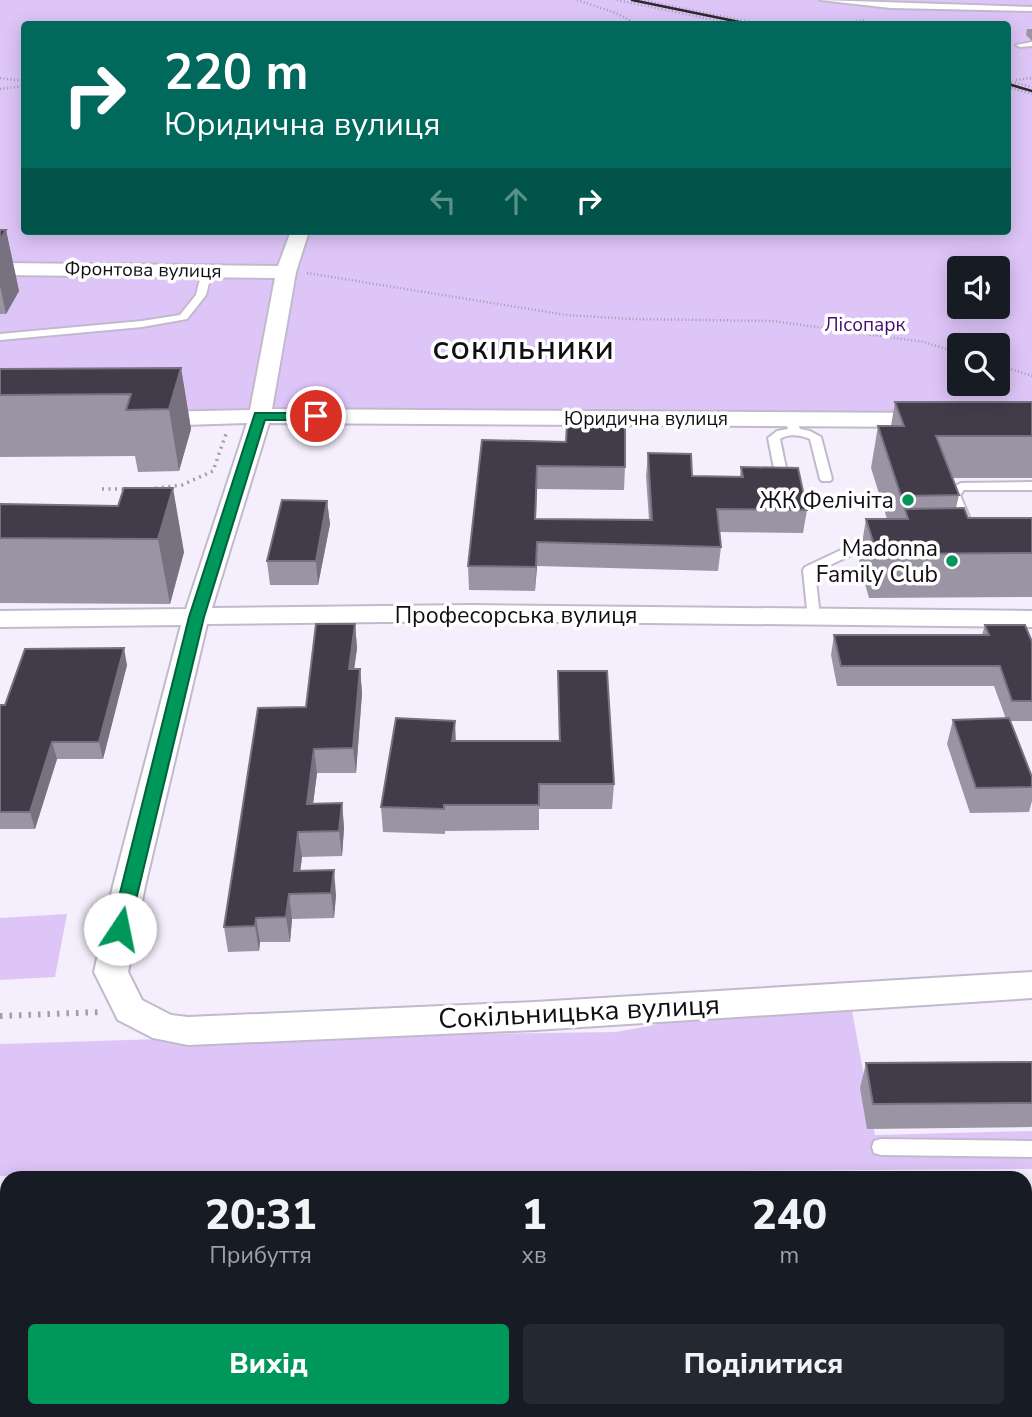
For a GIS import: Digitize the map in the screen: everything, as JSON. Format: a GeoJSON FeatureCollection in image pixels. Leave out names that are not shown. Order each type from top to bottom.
{"type":"FeatureCollection","features":[{"type":"Feature","properties":{"kind":"street"},"geometry":{"type":"LineString","coordinates":[[130,1010],[111,972],[129,886],[196,617],[260,416],[286,272],[299,235]]}},
{"type":"Feature","properties":{"kind":"street","name":"Фронтова вулиця"},"geometry":{"type":"LineString","coordinates":[[0,269],[286,272]]}},
{"type":"Feature","properties":{"kind":"street","name":"Юридична вулиця"},"geometry":{"type":"LineString","coordinates":[[137,419],[260,416],[793,426],[952,421]]}},
{"type":"Feature","properties":{"kind":"street","name":"Професорська вулиця"},"geometry":{"type":"LineString","coordinates":[[0,619],[471,613],[1032,619]]}},
{"type":"Feature","properties":{"kind":"street","name":"Сокільницька вулиця"},"geometry":{"type":"LineString","coordinates":[[130,1010],[165,1028],[188,1031],[535,1016],[1032,985]]}},
{"type":"Feature","properties":{"kind":"lane"},"geometry":{"type":"LineString","coordinates":[[823,0],[891,6],[1032,9]]}},
{"type":"Feature","properties":{"kind":"lane"},"geometry":{"type":"LineString","coordinates":[[1020,45],[1032,44]]}},
{"type":"Feature","properties":{"kind":"lane"},"geometry":{"type":"LineString","coordinates":[[0,337],[142,324],[183,317],[201,295],[207,271]]}},
{"type":"Feature","properties":{"kind":"lane"},"geometry":{"type":"LineString","coordinates":[[784,485],[774,438],[793,426],[815,438],[826,479]]}},
{"type":"Feature","properties":{"kind":"lane"},"geometry":{"type":"LineString","coordinates":[[970,532],[954,495],[961,487],[1032,486]]}},
{"type":"Feature","properties":{"kind":"lane"},"geometry":{"type":"LineString","coordinates":[[813,616],[809,569],[860,546],[886,546]]}},
{"type":"Feature","properties":{"kind":"lane"},"geometry":{"type":"LineString","coordinates":[[881,1147],[1032,1149]]}},
{"type":"Feature","properties":{"kind":"path"},"geometry":{"type":"LineString","coordinates":[[577,0],[616,13],[631,21]]}},
{"type":"Feature","properties":{"kind":"path"},"geometry":{"type":"LineString","coordinates":[[617,0],[718,21]]}},
{"type":"Feature","properties":{"kind":"path"},"geometry":{"type":"LineString","coordinates":[[641,0],[743,21]]}},
{"type":"Feature","properties":{"kind":"path"},"geometry":{"type":"LineString","coordinates":[[0,78],[21,83]]}},
{"type":"Feature","properties":{"kind":"path"},"geometry":{"type":"LineString","coordinates":[[1011,81],[1032,78]]}},
{"type":"Feature","properties":{"kind":"path"},"geometry":{"type":"LineString","coordinates":[[1011,82],[1032,87]]}},
{"type":"Feature","properties":{"kind":"path"},"geometry":{"type":"LineString","coordinates":[[0,89],[21,85]]}},
{"type":"Feature","properties":{"kind":"path"},"geometry":{"type":"LineString","coordinates":[[1011,89],[1032,94]]}},
{"type":"Feature","properties":{"kind":"path"},"geometry":{"type":"LineString","coordinates":[[286,272],[412,288],[566,314],[631,319],[773,321],[924,342],[947,349]]}},
{"type":"Feature","properties":{"kind":"path"},"geometry":{"type":"LineString","coordinates":[[1010,369],[1032,376]]}},
{"type":"Feature","properties":{"kind":"path"},"geometry":{"type":"LineString","coordinates":[[102,489],[182,485],[213,471],[232,418]]}},
{"type":"Feature","properties":{"kind":"path"},"geometry":{"type":"LineString","coordinates":[[0,1016],[130,1010]]}},
{"type":"Feature","properties":{"kind":"green space","name":"Лісопарк"},"geometry":{"type":"Polygon","coordinates":[[[0,0],[1032,0],[1032,420],[0,408],[0,0]]]}},
{"type":"Feature","properties":{"kind":"green space"},"geometry":{"type":"Polygon","coordinates":[[[67,914],[55,977],[0,980],[0,918],[67,914]]]}},
{"type":"Feature","properties":{"kind":"green space"},"geometry":{"type":"Polygon","coordinates":[[[848,989],[875,1135],[1032,1131],[1032,1169],[0,1171],[0,1044],[192,1038],[616,1032],[848,989]]]}},
{"type":"Feature","properties":{"kind":"building"},"geometry":{"type":"Polygon","coordinates":[[[181,368],[169,409],[126,410],[131,394],[0,395],[0,369],[181,368]]]}},
{"type":"Feature","properties":{"kind":"building"},"geometry":{"type":"Polygon","coordinates":[[[895,402],[1032,402],[1032,436],[936,436],[959,495],[901,496],[878,426],[904,426],[895,402]]]}},
{"type":"Feature","properties":{"kind":"building"},"geometry":{"type":"Polygon","coordinates":[[[567,425],[625,426],[625,467],[537,466],[535,519],[652,520],[648,453],[691,454],[692,476],[743,477],[741,467],[798,468],[807,510],[717,509],[721,547],[537,542],[536,567],[468,566],[482,440],[566,442],[567,425]]]}},
{"type":"Feature","properties":{"kind":"building"},"geometry":{"type":"Polygon","coordinates":[[[124,488],[173,488],[158,539],[0,538],[0,504],[118,506],[124,488]]]}},
{"type":"Feature","properties":{"kind":"building"},"geometry":{"type":"Polygon","coordinates":[[[282,500],[327,501],[316,561],[267,561],[282,500]]]}},
{"type":"Feature","properties":{"kind":"building"},"geometry":{"type":"Polygon","coordinates":[[[964,508],[968,518],[1032,518],[1032,553],[877,554],[866,519],[908,519],[905,509],[964,508]]]}},
{"type":"Feature","properties":{"kind":"building"},"geometry":{"type":"Polygon","coordinates":[[[316,624],[355,624],[349,669],[360,669],[353,748],[314,749],[307,804],[342,803],[339,831],[298,832],[294,871],[334,870],[331,893],[289,894],[286,917],[256,918],[255,926],[224,927],[258,708],[306,707],[316,624]]]}},
{"type":"Feature","properties":{"kind":"building"},"geometry":{"type":"Polygon","coordinates":[[[985,625],[1025,625],[1032,642],[1032,701],[1012,701],[1000,666],[841,666],[834,635],[989,635],[985,625]]]}},
{"type":"Feature","properties":{"kind":"building"},"geometry":{"type":"Polygon","coordinates":[[[124,648],[99,742],[52,742],[30,812],[0,812],[0,705],[5,705],[25,649],[124,648]]]}},
{"type":"Feature","properties":{"kind":"building"},"geometry":{"type":"Polygon","coordinates":[[[558,671],[607,671],[614,784],[539,784],[539,805],[444,805],[444,809],[381,807],[396,718],[455,721],[452,741],[560,741],[558,671]]]}},
{"type":"Feature","properties":{"kind":"building"},"geometry":{"type":"Polygon","coordinates":[[[1009,718],[1032,777],[1032,787],[976,788],[953,720],[1009,718]]]}},
{"type":"Feature","properties":{"kind":"building"},"geometry":{"type":"Polygon","coordinates":[[[1032,1062],[1032,1103],[873,1104],[866,1063],[1032,1062]]]}},
{"type":"Feature","properties":{"kind":"railway"},"geometry":{"type":"LineString","coordinates":[[632,0],[734,21]]}},
{"type":"Feature","properties":{"kind":"railway"},"geometry":{"type":"LineString","coordinates":[[1011,85],[1032,91]]}},
{"type":"Feature","properties":{"kind":"place","name":"ЖК Фелічіта"},"geometry":{"type":"Point","coordinates":[908,500]}},
{"type":"Feature","properties":{"kind":"place","name":"Madonna Family Club"},"geometry":{"type":"Point","coordinates":[952,561]}},
{"type":"Feature","properties":{"kind":"district","name":"СОКІЛЬНИКИ"},"geometry":{"type":"Point","coordinates":[524,351]}},
{"type":"Feature","properties":{"kind":"route"},"geometry":{"type":"LineString","coordinates":[[120,929],[196,617],[260,416],[316,416]]}}]}
